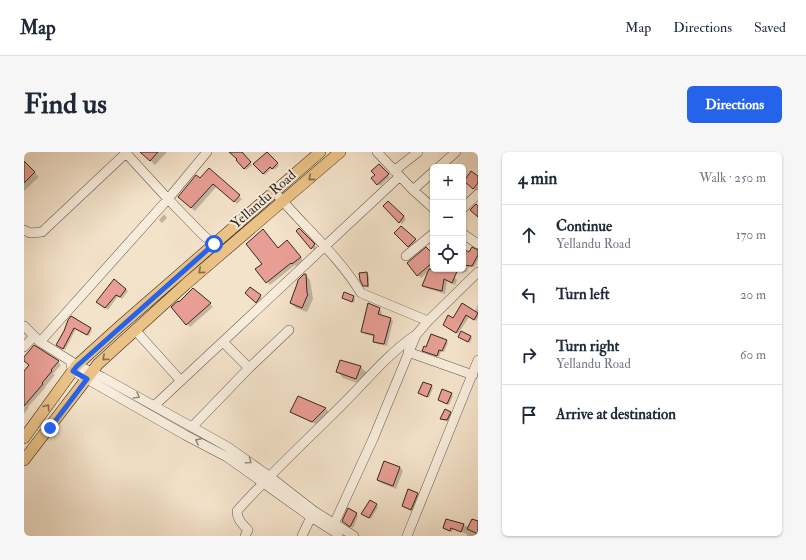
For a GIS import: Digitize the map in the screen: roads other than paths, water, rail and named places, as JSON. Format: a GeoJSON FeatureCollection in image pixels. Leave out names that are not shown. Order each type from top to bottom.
{"type":"FeatureCollection","features":[{"type":"Feature","properties":{"kind":"main road","name":"Yellandu Road"},"geometry":{"type":"LineString","coordinates":[[24,438],[73,365],[320,152]]}},
{"type":"Feature","properties":{"kind":"main road","name":"Yellandu Road"},"geometry":{"type":"LineString","coordinates":[[24,460],[98,364],[186,284],[340,152]]}},
{"type":"Feature","properties":{"kind":"street"},"geometry":{"type":"LineString","coordinates":[[24,347],[37,339],[168,199],[207,152]]}},
{"type":"Feature","properties":{"kind":"street"},"geometry":{"type":"LineString","coordinates":[[377,152],[413,190],[430,205]]}},
{"type":"Feature","properties":{"kind":"street"},"geometry":{"type":"LineString","coordinates":[[154,406],[324,246],[418,152]]}},
{"type":"Feature","properties":{"kind":"street"},"geometry":{"type":"LineString","coordinates":[[442,164],[456,152]]}},
{"type":"Feature","properties":{"kind":"street"},"geometry":{"type":"LineString","coordinates":[[24,230],[30,233],[42,232],[125,153],[203,235],[214,244]]}},
{"type":"Feature","properties":{"kind":"street"},"geometry":{"type":"LineString","coordinates":[[413,190],[430,175]]}},
{"type":"Feature","properties":{"kind":"street"},"geometry":{"type":"LineString","coordinates":[[274,191],[355,282],[361,293],[428,321]]}},
{"type":"Feature","properties":{"kind":"street"},"geometry":{"type":"LineString","coordinates":[[466,205],[478,194]]}},
{"type":"Feature","properties":{"kind":"street"},"geometry":{"type":"LineString","coordinates":[[406,256],[431,236]]}},
{"type":"Feature","properties":{"kind":"street"},"geometry":{"type":"LineString","coordinates":[[466,236],[478,244]]}},
{"type":"Feature","properties":{"kind":"street"},"geometry":{"type":"LineString","coordinates":[[245,536],[248,530],[241,523],[237,516],[237,511],[266,479],[387,360],[416,335],[428,321],[478,272]]}},
{"type":"Feature","properties":{"kind":"street"},"geometry":{"type":"LineString","coordinates":[[24,326],[37,339],[73,365],[185,435],[227,457],[294,496],[354,536]]}},
{"type":"Feature","properties":{"kind":"street"},"geometry":{"type":"LineString","coordinates":[[135,330],[181,381]]}},
{"type":"Feature","properties":{"kind":"street"},"geometry":{"type":"LineString","coordinates":[[192,427],[249,368],[290,330]]}},
{"type":"Feature","properties":{"kind":"street"},"geometry":{"type":"LineString","coordinates":[[334,524],[416,335]]}},
{"type":"Feature","properties":{"kind":"street"},"geometry":{"type":"LineString","coordinates":[[223,342],[249,368]]}},
{"type":"Feature","properties":{"kind":"street"},"geometry":{"type":"LineString","coordinates":[[408,352],[473,375]]}},
{"type":"Feature","properties":{"kind":"street"},"geometry":{"type":"LineString","coordinates":[[407,536],[478,360]]}},
{"type":"Feature","properties":{"kind":"street"},"geometry":{"type":"LineString","coordinates":[[90,375],[154,406],[228,447],[311,517],[342,536]]}},
{"type":"Feature","properties":{"kind":"street"},"geometry":{"type":"LineString","coordinates":[[302,536],[311,517]]}}]}
